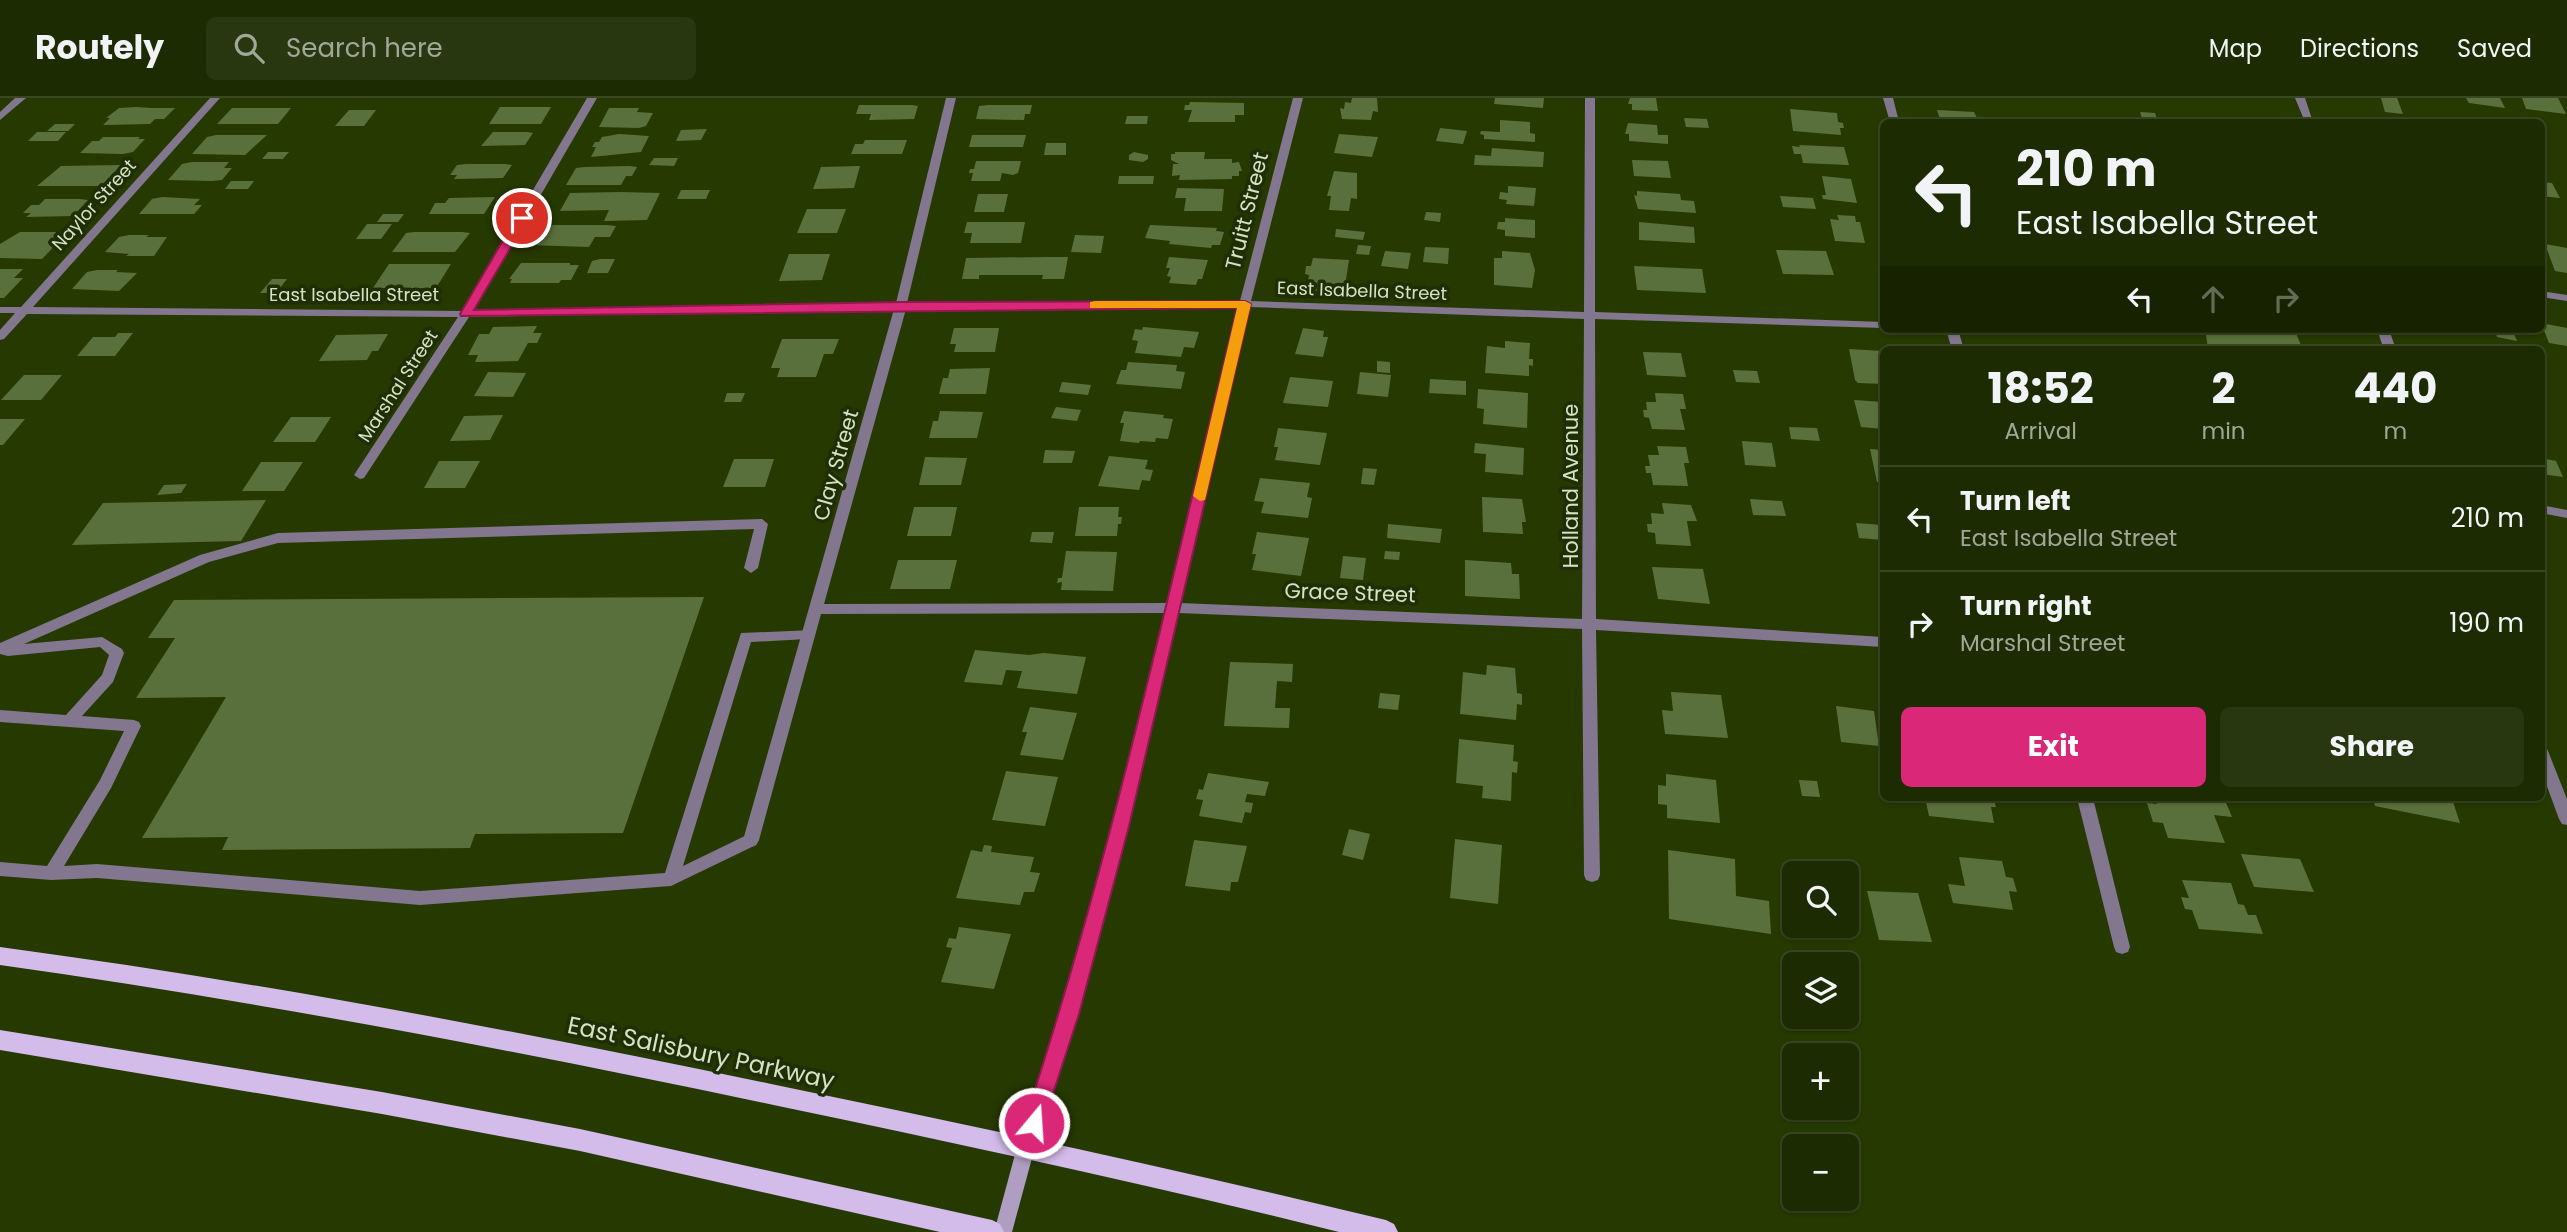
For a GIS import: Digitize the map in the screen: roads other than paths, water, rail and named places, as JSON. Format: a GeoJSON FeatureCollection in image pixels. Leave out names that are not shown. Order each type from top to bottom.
{"type":"FeatureCollection","features":[{"type":"Feature","properties":{"kind":"main road","name":"East Salisbury Parkway"},"geometry":{"type":"LineString","coordinates":[[0,956],[448,1028],[1026,1147],[1386,1232]]}},
{"type":"Feature","properties":{"kind":"main road"},"geometry":{"type":"LineString","coordinates":[[0,1040],[382,1103],[580,1140],[992,1232]]}},
{"type":"Feature","properties":{"kind":"street"},"geometry":{"type":"LineString","coordinates":[[0,117],[21,98]]}},
{"type":"Feature","properties":{"kind":"street","name":"Naylor Street"},"geometry":{"type":"LineString","coordinates":[[0,337],[215,98]]}},
{"type":"Feature","properties":{"kind":"street","name":"Marshal Street"},"geometry":{"type":"LineString","coordinates":[[360,475],[466,314],[592,98]]}},
{"type":"Feature","properties":{"kind":"street","name":"Clay Street"},"geometry":{"type":"LineString","coordinates":[[671,879],[751,840],[901,306],[951,98]]}},
{"type":"Feature","properties":{"kind":"street","name":"Truitt Street"},"geometry":{"type":"LineString","coordinates":[[1026,1147],[1069,1014],[1174,608],[1245,304],[1298,98]]}},
{"type":"Feature","properties":{"kind":"street","name":"Holland Avenue"},"geometry":{"type":"LineString","coordinates":[[1590,98],[1589,624],[1592,874]]}},
{"type":"Feature","properties":{"kind":"street"},"geometry":{"type":"LineString","coordinates":[[1888,98],[1894,119]]}},
{"type":"Feature","properties":{"kind":"street"},"geometry":{"type":"LineString","coordinates":[[2301,98],[2308,119]]}},
{"type":"Feature","properties":{"kind":"street"},"geometry":{"type":"LineString","coordinates":[[2545,295],[2567,298]]}},
{"type":"Feature","properties":{"kind":"street","name":"East Isabella Street"},"geometry":{"type":"LineString","coordinates":[[0,310],[466,314],[901,306],[1245,304],[1880,325]]}},
{"type":"Feature","properties":{"kind":"street"},"geometry":{"type":"LineString","coordinates":[[2545,510],[2567,514]]}},
{"type":"Feature","properties":{"kind":"street"},"geometry":{"type":"LineString","coordinates":[[0,650],[205,558],[278,538],[762,524],[751,568]]}},
{"type":"Feature","properties":{"kind":"street","name":"Grace Street"},"geometry":{"type":"LineString","coordinates":[[815,609],[1174,608],[1589,624],[1880,642]]}},
{"type":"Feature","properties":{"kind":"street"},"geometry":{"type":"LineString","coordinates":[[0,869],[51,873],[97,871],[420,898],[671,879],[746,637],[808,634]]}},
{"type":"Feature","properties":{"kind":"street"},"geometry":{"type":"LineString","coordinates":[[0,650],[102,642],[117,653],[108,678],[71,719]]}},
{"type":"Feature","properties":{"kind":"street"},"geometry":{"type":"LineString","coordinates":[[0,716],[71,719],[134,726],[106,784],[51,873]]}},
{"type":"Feature","properties":{"kind":"street"},"geometry":{"type":"LineString","coordinates":[[2545,761],[2567,819]]}},
{"type":"Feature","properties":{"kind":"street"},"geometry":{"type":"LineString","coordinates":[[2086,801],[2122,947]]}},
{"type":"Feature","properties":{"kind":"street"},"geometry":{"type":"LineString","coordinates":[[1003,1232],[1026,1147]]}}]}
